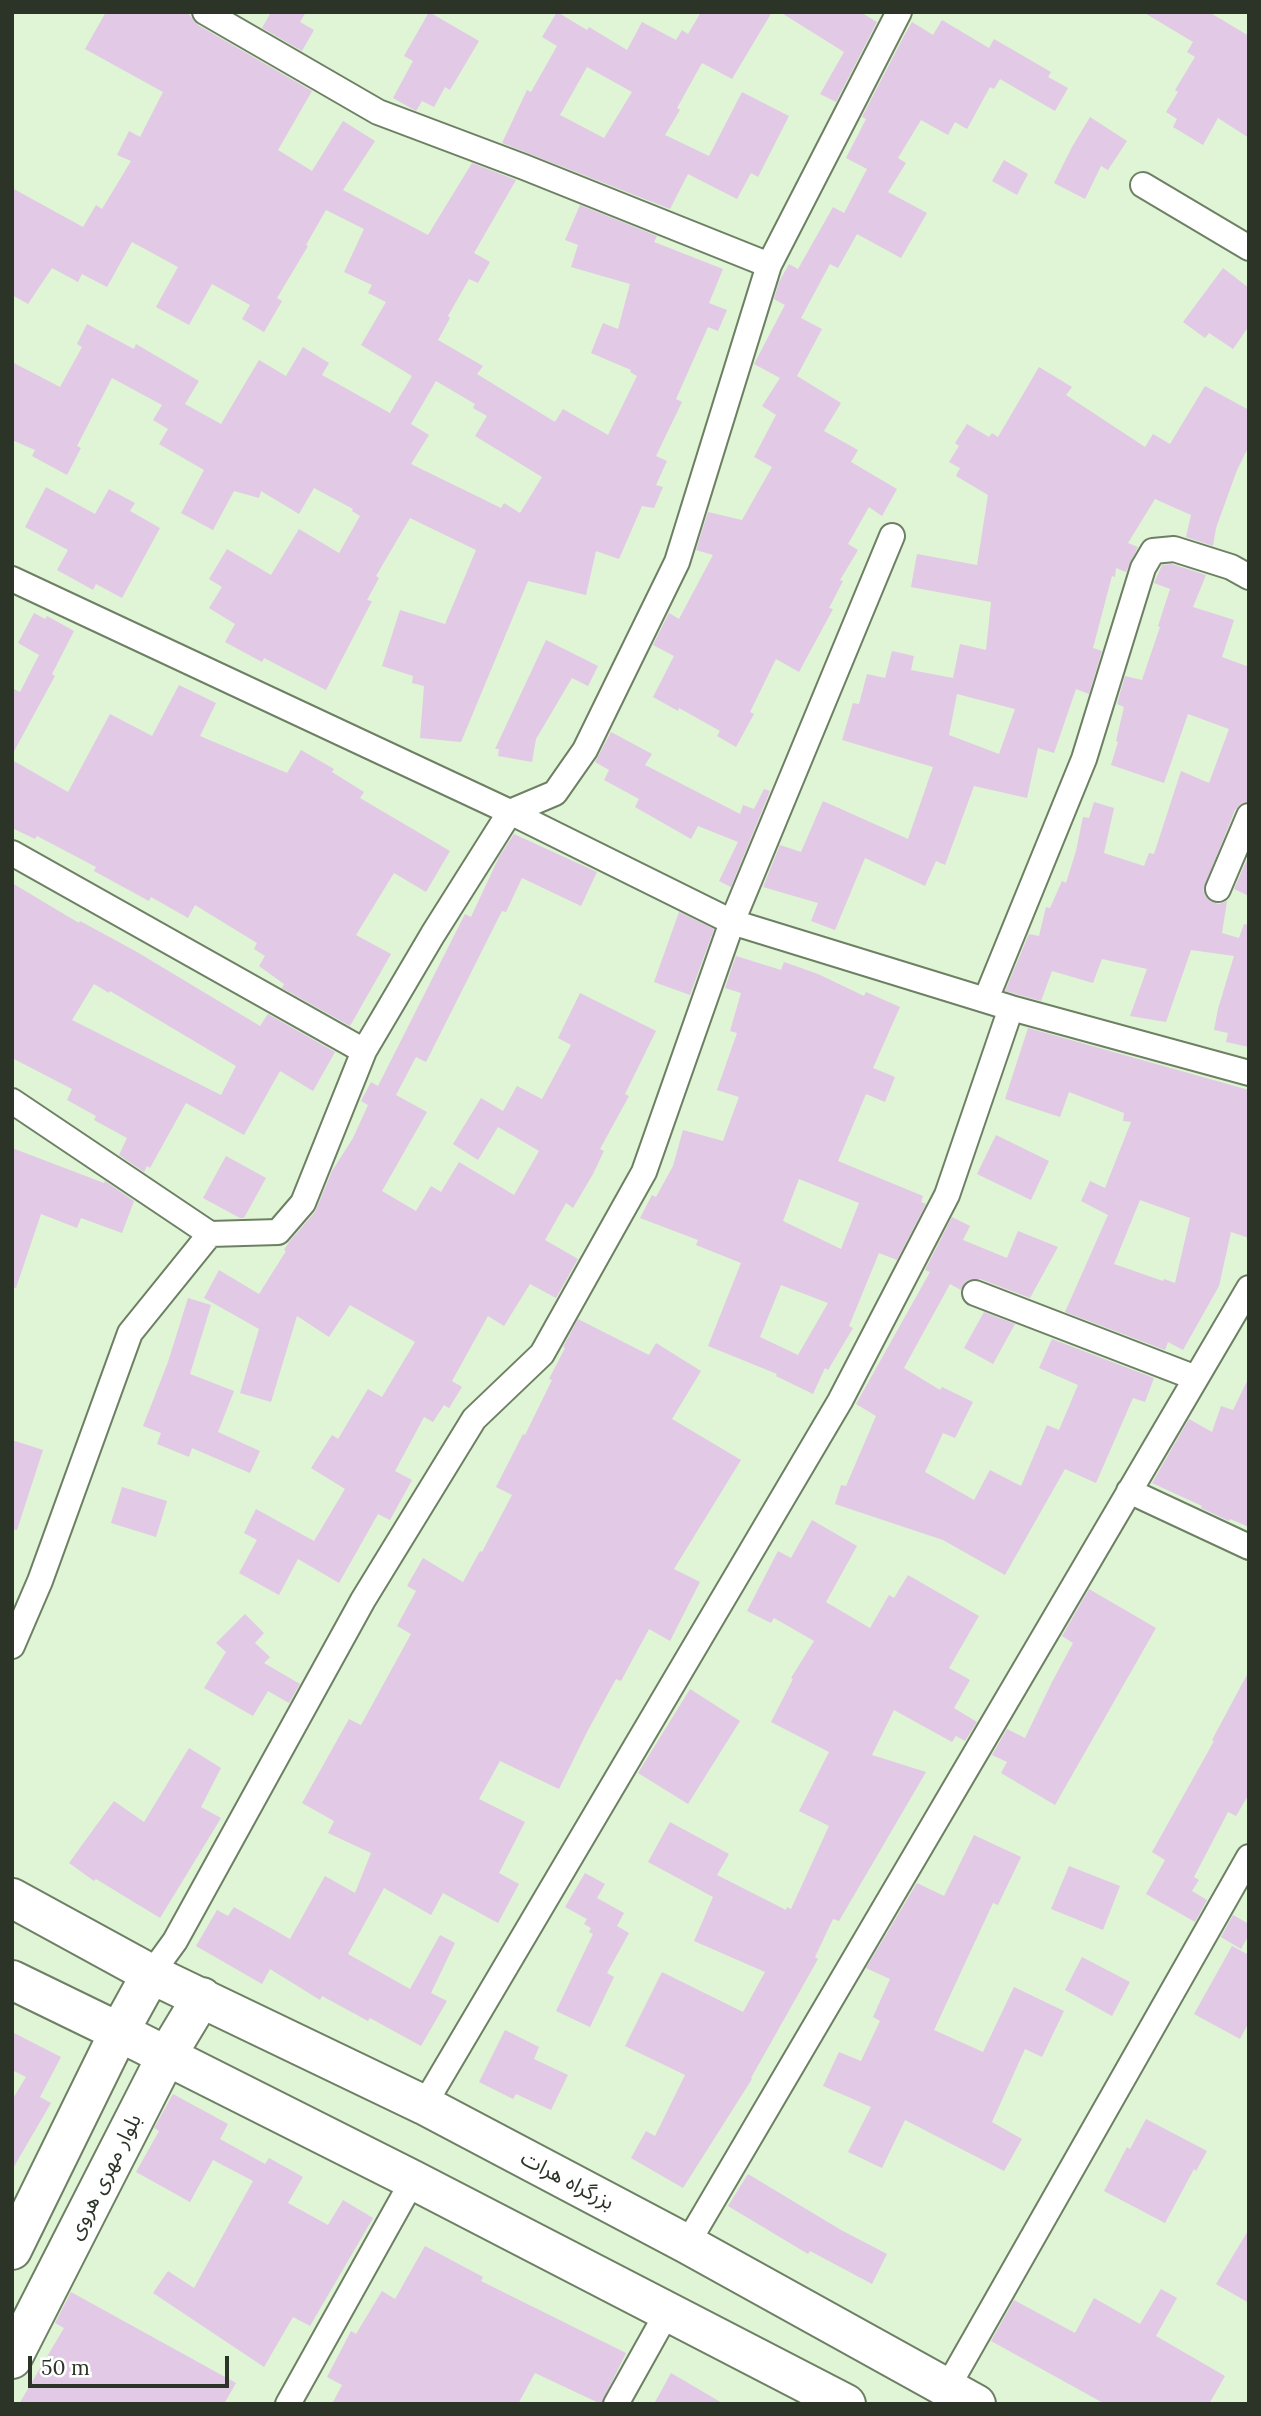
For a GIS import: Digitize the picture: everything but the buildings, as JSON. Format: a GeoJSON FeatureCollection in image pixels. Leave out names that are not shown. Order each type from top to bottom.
{"type":"FeatureCollection","features":[{"type":"Feature","properties":{"kind":"main road","name":"بزرگراه هرات"},"geometry":{"type":"LineString","coordinates":[[12,1898],[151,1974],[424,2105],[687,2244],[961,2396]]}},
{"type":"Feature","properties":{"kind":"main road"},"geometry":{"type":"LineString","coordinates":[[12,2250],[119,2032],[151,1974]]}},
{"type":"Feature","properties":{"kind":"main road"},"geometry":{"type":"LineString","coordinates":[[12,1980],[413,2180],[846,2404]]}},
{"type":"Feature","properties":{"kind":"main road","name":"بلوار مهری هروی"},"geometry":{"type":"LineString","coordinates":[[12,2359],[167,2055],[202,1997]]}},
{"type":"Feature","properties":{"kind":"street"},"geometry":{"type":"LineString","coordinates":[[205,12],[378,112],[769,265]]}},
{"type":"Feature","properties":{"kind":"street"},"geometry":{"type":"LineString","coordinates":[[12,1101],[210,1234],[278,1232],[303,1203],[364,1051],[433,934],[510,812],[555,793],[585,750],[677,562],[769,265],[899,12]]}},
{"type":"Feature","properties":{"kind":"street"},"geometry":{"type":"LineString","coordinates":[[1143,185],[1249,248]]}},
{"type":"Feature","properties":{"kind":"street"},"geometry":{"type":"LineString","coordinates":[[151,1974],[175,1941],[363,1600],[474,1419],[542,1354],[644,1172],[732,922],[892,536]]}},
{"type":"Feature","properties":{"kind":"street"},"geometry":{"type":"LineString","coordinates":[[986,999],[1084,759],[1143,568],[1153,551],[1174,548],[1231,567],[1249,577]]}},
{"type":"Feature","properties":{"kind":"street"},"geometry":{"type":"LineString","coordinates":[[12,579],[510,812],[732,922],[986,999],[1011,1009],[1249,1073]]}},
{"type":"Feature","properties":{"kind":"street"},"geometry":{"type":"LineString","coordinates":[[1218,889],[1249,816]]}},
{"type":"Feature","properties":{"kind":"street"},"geometry":{"type":"LineString","coordinates":[[12,853],[364,1051]]}},
{"type":"Feature","properties":{"kind":"street"},"geometry":{"type":"LineString","coordinates":[[424,2105],[840,1401],[947,1195],[1011,1009]]}},
{"type":"Feature","properties":{"kind":"street"},"geometry":{"type":"LineString","coordinates":[[12,1646],[40,1581],[130,1333],[210,1234]]}},
{"type":"Feature","properties":{"kind":"street"},"geometry":{"type":"LineString","coordinates":[[687,2244],[1249,1288]]}},
{"type":"Feature","properties":{"kind":"street"},"geometry":{"type":"LineString","coordinates":[[975,1293],[1196,1378]]}},
{"type":"Feature","properties":{"kind":"street"},"geometry":{"type":"LineString","coordinates":[[1129,1491],[1249,1547]]}},
{"type":"Feature","properties":{"kind":"street"},"geometry":{"type":"LineString","coordinates":[[961,2396],[1249,1857]]}},
{"type":"Feature","properties":{"kind":"street"},"geometry":{"type":"LineString","coordinates":[[288,2404],[413,2180]]}},
{"type":"Feature","properties":{"kind":"street"},"geometry":{"type":"LineString","coordinates":[[616,2404],[668,2311]]}}]}
